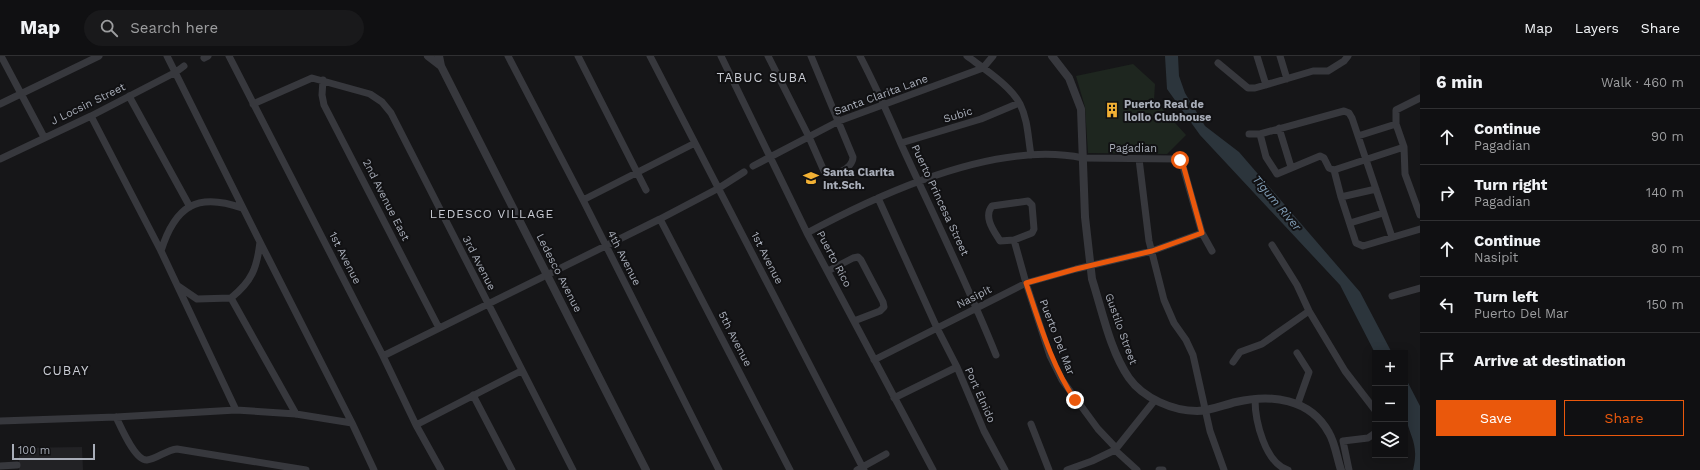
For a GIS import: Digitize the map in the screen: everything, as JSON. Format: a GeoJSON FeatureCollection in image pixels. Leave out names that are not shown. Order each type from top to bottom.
{"type":"FeatureCollection","features":[{"type":"Feature","properties":{"kind":"street"},"geometry":{"type":"LineString","coordinates":[[1,56],[44,137]]}},
{"type":"Feature","properties":{"kind":"street"},"geometry":{"type":"LineString","coordinates":[[0,104],[99,56]]}},
{"type":"Feature","properties":{"kind":"street"},"geometry":{"type":"LineString","coordinates":[[167,56],[212,142],[242,208],[352,423],[374,470]]}},
{"type":"Feature","properties":{"kind":"street","name":"1st Avenue"},"geometry":{"type":"LineString","coordinates":[[229,56],[383,356],[416,425],[441,470]]}},
{"type":"Feature","properties":{"kind":"street"},"geometry":{"type":"LineString","coordinates":[[428,56],[441,66]]}},
{"type":"Feature","properties":{"kind":"street"},"geometry":{"type":"LineString","coordinates":[[439,56],[441,66]]}},
{"type":"Feature","properties":{"kind":"street","name":"4th Avenue"},"geometry":{"type":"LineString","coordinates":[[508,56],[583,200],[719,470]]}},
{"type":"Feature","properties":{"kind":"street"},"geometry":{"type":"LineString","coordinates":[[578,56],[646,190]]}},
{"type":"Feature","properties":{"kind":"street","name":"1st Avenue"},"geometry":{"type":"LineString","coordinates":[[650,56],[719,188],[861,469]]}},
{"type":"Feature","properties":{"kind":"street","name":"Puerto Rico"},"geometry":{"type":"LineString","coordinates":[[721,56],[808,232],[933,470]]}},
{"type":"Feature","properties":{"kind":"street"},"geometry":{"type":"LineString","coordinates":[[768,56],[809,137],[824,171],[827,174],[832,175],[850,167],[853,162],[853,157],[811,56]]}},
{"type":"Feature","properties":{"kind":"street","name":"Puerto Princesa Street"},"geometry":{"type":"LineString","coordinates":[[860,56],[885,104],[901,143],[977,307],[996,354]]}},
{"type":"Feature","properties":{"kind":"street"},"geometry":{"type":"LineString","coordinates":[[967,56],[1011,92],[1019,103],[1028,130],[1031,155]]}},
{"type":"Feature","properties":{"kind":"street"},"geometry":{"type":"LineString","coordinates":[[983,68],[993,56]]}},
{"type":"Feature","properties":{"kind":"street","name":"Gustilo Street"},"geometry":{"type":"LineString","coordinates":[[1052,56],[1069,78],[1081,109],[1085,217],[1089,266],[1108,329],[1124,369],[1138,388],[1156,400],[1178,409],[1205,410],[1255,399],[1298,403],[1315,415],[1330,434],[1341,470]]}},
{"type":"Feature","properties":{"kind":"street"},"geometry":{"type":"LineString","coordinates":[[1256,56],[1266,85]]}},
{"type":"Feature","properties":{"kind":"street"},"geometry":{"type":"LineString","coordinates":[[1280,56],[1287,79]]}},
{"type":"Feature","properties":{"kind":"street"},"geometry":{"type":"LineString","coordinates":[[1218,63],[1248,88],[1255,88],[1313,71],[1328,71],[1344,61],[1348,56]]}},
{"type":"Feature","properties":{"kind":"street","name":"J Locsin Street"},"geometry":{"type":"LineString","coordinates":[[0,159],[91,116],[176,72],[184,66]]}},
{"type":"Feature","properties":{"kind":"street","name":"Ledesco Avenue"},"geometry":{"type":"LineString","coordinates":[[441,66],[548,274],[646,470]]}},
{"type":"Feature","properties":{"kind":"street","name":"Santa Clarita Lane"},"geometry":{"type":"LineString","coordinates":[[753,166],[772,158],[839,121],[983,68]]}},
{"type":"Feature","properties":{"kind":"street","name":"3rd Avenue"},"geometry":{"type":"LineString","coordinates":[[253,104],[306,79],[312,78],[370,94],[382,102],[391,113],[521,371],[573,470]]}},
{"type":"Feature","properties":{"kind":"street","name":"2nd Avenue East"},"geometry":{"type":"LineString","coordinates":[[323,80],[322,95],[324,105],[439,328]]}},
{"type":"Feature","properties":{"kind":"street"},"geometry":{"type":"LineString","coordinates":[[129,96],[190,207]]}},
{"type":"Feature","properties":{"kind":"street"},"geometry":{"type":"LineString","coordinates":[[1420,98],[1396,110],[1396,124],[1404,147],[1405,174],[1420,215]]}},
{"type":"Feature","properties":{"kind":"street","name":"Subic"},"geometry":{"type":"LineString","coordinates":[[901,143],[981,119],[1019,103]]}},
{"type":"Feature","properties":{"kind":"street"},"geometry":{"type":"LineString","coordinates":[[1249,134],[1260,134],[1344,111],[1349,113],[1392,237]]}},
{"type":"Feature","properties":{"kind":"street"},"geometry":{"type":"LineString","coordinates":[[91,116],[161,251],[236,410]]}},
{"type":"Feature","properties":{"kind":"street"},"geometry":{"type":"LineString","coordinates":[[1358,136],[1396,124]]}},
{"type":"Feature","properties":{"kind":"street"},"geometry":{"type":"LineString","coordinates":[[1279,128],[1291,167]]}},
{"type":"Feature","properties":{"kind":"street"},"geometry":{"type":"LineString","coordinates":[[1260,134],[1266,157],[1275,173],[1320,156],[1324,158],[1329,168],[1334,170],[1404,147]]}},
{"type":"Feature","properties":{"kind":"street"},"geometry":{"type":"LineString","coordinates":[[583,200],[637,171],[695,144]]}},
{"type":"Feature","properties":{"kind":"street","name":"Pagadian"},"geometry":{"type":"LineString","coordinates":[[808,232],[841,214],[919,181],[993,160],[1031,155],[1069,155],[1084,158],[1177,159],[1182,163],[1202,233],[1212,251]]}},
{"type":"Feature","properties":{"kind":"street"},"geometry":{"type":"LineString","coordinates":[[1139,158],[1149,241],[1168,311],[1193,355],[1204,399],[1205,410],[1224,470]]}},
{"type":"Feature","properties":{"kind":"street"},"geometry":{"type":"LineString","coordinates":[[1334,170],[1356,243],[1359,246],[1420,229]]}},
{"type":"Feature","properties":{"kind":"street"},"geometry":{"type":"LineString","coordinates":[[383,356],[660,219],[719,188],[744,172]]}},
{"type":"Feature","properties":{"kind":"street"},"geometry":{"type":"LineString","coordinates":[[1341,197],[1376,189]]}},
{"type":"Feature","properties":{"kind":"street"},"geometry":{"type":"LineString","coordinates":[[878,198],[956,367]]}},
{"type":"Feature","properties":{"kind":"street"},"geometry":{"type":"LineString","coordinates":[[161,251],[174,220],[179,213],[190,207],[200,202],[212,201],[226,203],[242,208]]}},
{"type":"Feature","properties":{"kind":"street"},"geometry":{"type":"LineString","coordinates":[[1031,202],[1034,229],[1032,233],[1014,240],[1000,242],[987,217],[988,211],[992,206],[1031,202]]}},
{"type":"Feature","properties":{"kind":"street"},"geometry":{"type":"LineString","coordinates":[[1350,223],[1384,213]]}},
{"type":"Feature","properties":{"kind":"street","name":"5th Avenue"},"geometry":{"type":"LineString","coordinates":[[660,219],[790,470]]}},
{"type":"Feature","properties":{"kind":"street"},"geometry":{"type":"LineString","coordinates":[[1089,266],[1152,251],[1202,233]]}},
{"type":"Feature","properties":{"kind":"street","name":"Puerto Del Mar"},"geometry":{"type":"LineString","coordinates":[[1014,240],[1026,283],[1050,356],[1062,380],[1098,429],[1137,470]]}},
{"type":"Feature","properties":{"kind":"street"},"geometry":{"type":"LineString","coordinates":[[176,285],[197,299],[232,298],[244,286],[256,267],[260,242]]}},
{"type":"Feature","properties":{"kind":"street"},"geometry":{"type":"LineString","coordinates":[[1272,245],[1297,285],[1309,311],[1345,372],[1372,406]]}},
{"type":"Feature","properties":{"kind":"street"},"geometry":{"type":"LineString","coordinates":[[828,271],[853,258],[858,257],[883,302],[884,307],[880,310],[854,321]]}},
{"type":"Feature","properties":{"kind":"street","name":"Nasipit"},"geometry":{"type":"LineString","coordinates":[[874,360],[1026,283],[1089,266]]}},
{"type":"Feature","properties":{"kind":"street"},"geometry":{"type":"LineString","coordinates":[[1392,296],[1420,288]]}},
{"type":"Feature","properties":{"kind":"street"},"geometry":{"type":"LineString","coordinates":[[232,298],[296,414]]}},
{"type":"Feature","properties":{"kind":"street"},"geometry":{"type":"LineString","coordinates":[[1233,362],[1240,352],[1262,344],[1309,311]]}},
{"type":"Feature","properties":{"kind":"street"},"geometry":{"type":"LineString","coordinates":[[1297,353],[1309,372],[1298,403]]}},
{"type":"Feature","properties":{"kind":"street","name":"Port Elnido"},"geometry":{"type":"LineString","coordinates":[[894,398],[956,367],[984,431],[1005,470]]}},
{"type":"Feature","properties":{"kind":"street"},"geometry":{"type":"LineString","coordinates":[[416,425],[521,371]]}},
{"type":"Feature","properties":{"kind":"street"},"geometry":{"type":"LineString","coordinates":[[473,395],[512,470]]}},
{"type":"Feature","properties":{"kind":"street"},"geometry":{"type":"LineString","coordinates":[[1255,399],[1256,416],[1263,439],[1274,461],[1280,467],[1288,470]]}},
{"type":"Feature","properties":{"kind":"street"},"geometry":{"type":"LineString","coordinates":[[1067,470],[1092,461],[1116,449],[1156,400]]}},
{"type":"Feature","properties":{"kind":"street"},"geometry":{"type":"LineString","coordinates":[[0,421],[116,417],[236,410],[296,414],[352,423]]}},
{"type":"Feature","properties":{"kind":"street"},"geometry":{"type":"LineString","coordinates":[[116,417],[135,453],[142,459],[146,460],[166,451],[177,449],[306,470]]}},
{"type":"Feature","properties":{"kind":"street"},"geometry":{"type":"LineString","coordinates":[[1031,424],[1049,470]]}},
{"type":"Feature","properties":{"kind":"street"},"geometry":{"type":"LineString","coordinates":[[1349,470],[1343,441],[1368,438],[1372,435]]}},
{"type":"Feature","properties":{"kind":"street"},"geometry":{"type":"LineString","coordinates":[[861,469],[886,454]]}},
{"type":"Feature","properties":{"kind":"street"},"geometry":{"type":"LineString","coordinates":[[0,466],[17,465]]}},
{"type":"Feature","properties":{"kind":"shaded area"},"geometry":{"type":"Polygon","coordinates":[[[1133,64],[1155,84],[1154,100],[1186,135],[1167,154],[1088,153],[1085,107],[1076,76],[1133,64]]]}},
{"type":"Feature","properties":{"kind":"shaded area"},"geometry":{"type":"Polygon","coordinates":[[[82,447],[83,470],[19,470],[19,448],[82,447]]]}},
{"type":"Feature","properties":{"kind":"water","name":"Tigum River"},"geometry":{"type":"Polygon","coordinates":[[[1165,56],[1178,56],[1179,76],[1185,93],[1205,126],[1239,152],[1360,292],[1390,350],[1373,350],[1340,285],[1200,135],[1167,89],[1165,56]]]}},
{"type":"Feature","properties":{"kind":"water"},"geometry":{"type":"Polygon","coordinates":[[[1408,383],[1420,406],[1420,470],[1413,470],[1415,460],[1414,445],[1408,426],[1408,383]]]}},
{"type":"Feature","properties":{"kind":"place","name":"Puerto Real de Iloilo Clubhouse"},"geometry":{"type":"Point","coordinates":[1112,110]}},
{"type":"Feature","properties":{"kind":"place","name":"Santa Clarita Int.Sch."},"geometry":{"type":"Point","coordinates":[811,178]}},
{"type":"Feature","properties":{"kind":"district","name":"TABUC SUBA"},"geometry":{"type":"Point","coordinates":[762,77]}},
{"type":"Feature","properties":{"kind":"district","name":"LEDESCO VILLAGE"},"geometry":{"type":"Point","coordinates":[492,214]}},
{"type":"Feature","properties":{"kind":"district","name":"CUBAY"},"geometry":{"type":"Point","coordinates":[66,370]}},
{"type":"Feature","properties":{"kind":"route"},"geometry":{"type":"LineString","coordinates":[[1075,400],[1062,380],[1050,356],[1026,283],[1076,269],[1152,251],[1202,233],[1184,168],[1180,160]]}}]}
